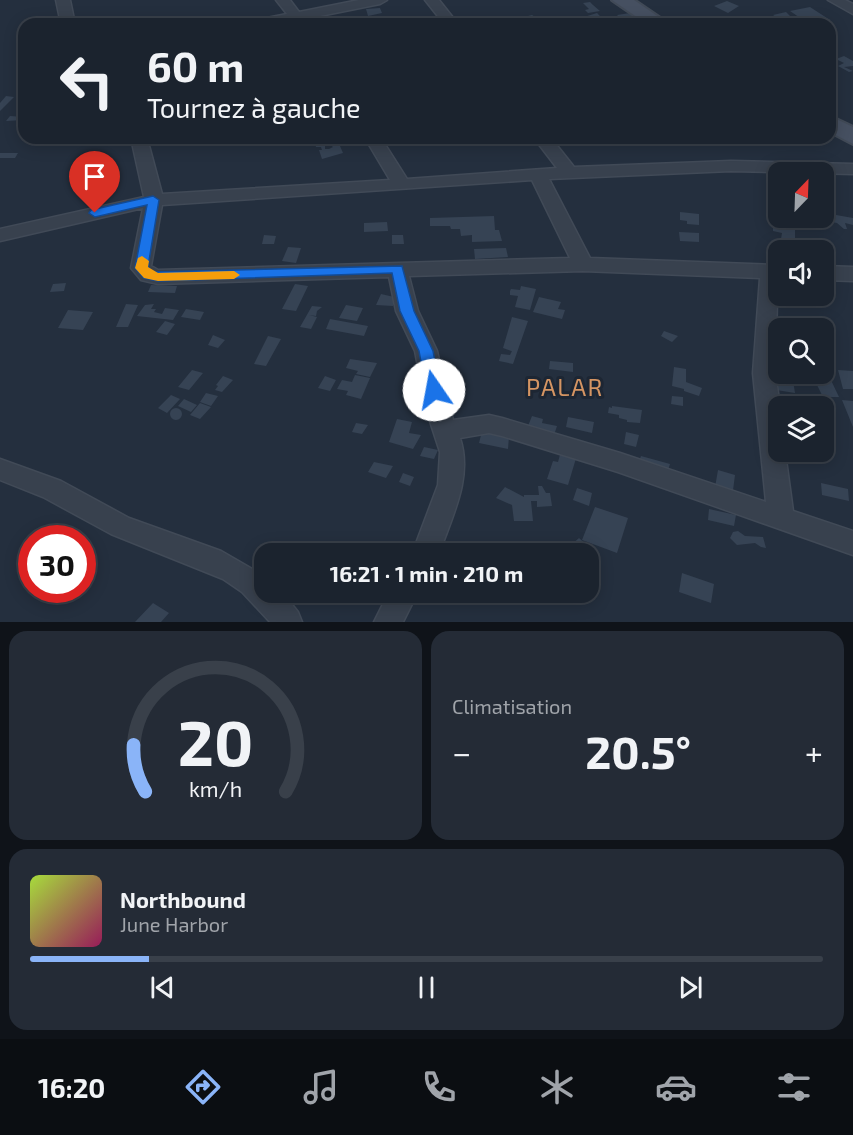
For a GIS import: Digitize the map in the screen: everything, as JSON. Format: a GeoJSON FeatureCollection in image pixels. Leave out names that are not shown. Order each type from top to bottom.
{"type":"FeatureCollection","features":[{"type":"Feature","properties":{"kind":"street"},"geometry":{"type":"LineString","coordinates":[[63,0],[67,18]]}},
{"type":"Feature","properties":{"kind":"street"},"geometry":{"type":"LineString","coordinates":[[283,0],[298,18]]}},
{"type":"Feature","properties":{"kind":"street"},"geometry":{"type":"LineString","coordinates":[[311,18],[380,0]]}},
{"type":"Feature","properties":{"kind":"street"},"geometry":{"type":"LineString","coordinates":[[432,0],[447,18]]}},
{"type":"Feature","properties":{"kind":"street"},"geometry":{"type":"LineString","coordinates":[[621,0],[648,18]]}},
{"type":"Feature","properties":{"kind":"street"},"geometry":{"type":"LineString","coordinates":[[835,0],[853,10]]}},
{"type":"Feature","properties":{"kind":"street"},"geometry":{"type":"LineString","coordinates":[[836,127],[853,137]]}},
{"type":"Feature","properties":{"kind":"street"},"geometry":{"type":"LineString","coordinates":[[140,144],[153,200],[141,268],[148,275],[169,278],[583,264],[768,272]]}},
{"type":"Feature","properties":{"kind":"street"},"geometry":{"type":"LineString","coordinates":[[376,144],[402,185]]}},
{"type":"Feature","properties":{"kind":"street"},"geometry":{"type":"LineString","coordinates":[[547,144],[569,172]]}},
{"type":"Feature","properties":{"kind":"street"},"geometry":{"type":"LineString","coordinates":[[0,235],[153,200],[569,172],[731,166],[853,169]]}},
{"type":"Feature","properties":{"kind":"street"},"geometry":{"type":"LineString","coordinates":[[538,175],[583,264]]}},
{"type":"Feature","properties":{"kind":"street"},"geometry":{"type":"LineString","coordinates":[[397,269],[407,311],[426,351],[438,409],[452,452],[451,485],[429,543]]}},
{"type":"Feature","properties":{"kind":"street"},"geometry":{"type":"LineString","coordinates":[[834,273],[853,274]]}},
{"type":"Feature","properties":{"kind":"street"},"geometry":{"type":"LineString","coordinates":[[771,306],[764,373],[781,519]]}},
{"type":"Feature","properties":{"kind":"street"},"geometry":{"type":"LineString","coordinates":[[445,431],[489,424],[502,427],[620,463],[853,543]]}},
{"type":"Feature","properties":{"kind":"street"},"geometry":{"type":"LineString","coordinates":[[0,469],[51,489],[122,526],[194,552],[239,573],[277,605],[288,622]]}},
{"type":"Feature","properties":{"kind":"street"},"geometry":{"type":"LineString","coordinates":[[388,622],[398,603]]}},
{"type":"Feature","properties":{"kind":"building"},"geometry":{"type":"Polygon","coordinates":[[[727,1],[739,6],[728,13],[714,6],[727,1]]]}},
{"type":"Feature","properties":{"kind":"building"},"geometry":{"type":"Polygon","coordinates":[[[590,2],[600,11],[588,13],[585,10],[589,9],[583,3],[590,2]]]}},
{"type":"Feature","properties":{"kind":"building"},"geometry":{"type":"Polygon","coordinates":[[[810,7],[827,18],[800,18],[790,11],[810,7]]]}},
{"type":"Feature","properties":{"kind":"building"},"geometry":{"type":"Polygon","coordinates":[[[380,8],[382,13],[368,16],[366,9],[380,8]]]}},
{"type":"Feature","properties":{"kind":"building"},"geometry":{"type":"Polygon","coordinates":[[[786,12],[795,18],[778,18],[773,15],[786,12]]]}},
{"type":"Feature","properties":{"kind":"building"},"geometry":{"type":"Polygon","coordinates":[[[597,13],[602,18],[585,18],[597,13]]]}},
{"type":"Feature","properties":{"kind":"building"},"geometry":{"type":"Polygon","coordinates":[[[630,13],[635,18],[620,18],[617,15],[630,13]]]}},
{"type":"Feature","properties":{"kind":"building"},"geometry":{"type":"Polygon","coordinates":[[[532,15],[537,18],[525,18],[532,15]]]}},
{"type":"Feature","properties":{"kind":"building"},"geometry":{"type":"Polygon","coordinates":[[[844,56],[853,61],[853,66],[844,67],[853,71],[849,72],[838,66],[844,63],[836,59],[844,56]]]}},
{"type":"Feature","properties":{"kind":"building"},"geometry":{"type":"Polygon","coordinates":[[[6,96],[14,97],[0,111],[0,103],[6,96]]]}},
{"type":"Feature","properties":{"kind":"building"},"geometry":{"type":"Polygon","coordinates":[[[10,116],[18,117],[18,120],[6,121],[10,116]]]}},
{"type":"Feature","properties":{"kind":"building"},"geometry":{"type":"Polygon","coordinates":[[[90,144],[106,144],[105,146],[90,144]]]}},
{"type":"Feature","properties":{"kind":"building"},"geometry":{"type":"Polygon","coordinates":[[[315,144],[325,144],[325,149],[333,147],[329,144],[340,144],[334,146],[340,146],[343,153],[322,159],[319,150],[322,150],[321,147],[316,147],[315,144]]]}},
{"type":"Feature","properties":{"kind":"building"},"geometry":{"type":"Polygon","coordinates":[[[0,153],[18,153],[15,158],[0,158],[0,153]]]}},
{"type":"Feature","properties":{"kind":"building"},"geometry":{"type":"Polygon","coordinates":[[[680,212],[699,214],[699,225],[687,224],[687,221],[680,220],[680,212]]]}},
{"type":"Feature","properties":{"kind":"building"},"geometry":{"type":"Polygon","coordinates":[[[834,215],[853,218],[853,225],[845,223],[847,229],[834,222],[834,215]]]}},
{"type":"Feature","properties":{"kind":"building"},"geometry":{"type":"Polygon","coordinates":[[[494,216],[495,230],[499,230],[502,241],[472,242],[472,235],[461,236],[460,229],[451,229],[450,226],[430,226],[430,218],[494,216]]]}},
{"type":"Feature","properties":{"kind":"building"},"geometry":{"type":"Polygon","coordinates":[[[387,222],[388,231],[364,232],[364,223],[387,222]]]}},
{"type":"Feature","properties":{"kind":"building"},"geometry":{"type":"Polygon","coordinates":[[[773,228],[795,228],[795,240],[781,239],[782,233],[773,231],[773,228]]]}},
{"type":"Feature","properties":{"kind":"building"},"geometry":{"type":"Polygon","coordinates":[[[679,232],[699,233],[699,242],[680,241],[679,232]]]}},
{"type":"Feature","properties":{"kind":"building"},"geometry":{"type":"Polygon","coordinates":[[[264,235],[276,236],[274,244],[262,244],[264,235]]]}},
{"type":"Feature","properties":{"kind":"building"},"geometry":{"type":"Polygon","coordinates":[[[392,235],[403,235],[404,244],[392,244],[392,235]]]}},
{"type":"Feature","properties":{"kind":"building"},"geometry":{"type":"Polygon","coordinates":[[[288,247],[301,248],[296,263],[282,261],[288,247]]]}},
{"type":"Feature","properties":{"kind":"building"},"geometry":{"type":"Polygon","coordinates":[[[506,248],[508,257],[475,259],[474,249],[506,248]]]}},
{"type":"Feature","properties":{"kind":"building"},"geometry":{"type":"Polygon","coordinates":[[[66,283],[64,291],[50,292],[53,284],[66,283]]]}},
{"type":"Feature","properties":{"kind":"building"},"geometry":{"type":"Polygon","coordinates":[[[295,284],[308,286],[296,311],[282,309],[295,284]]]}},
{"type":"Feature","properties":{"kind":"building"},"geometry":{"type":"Polygon","coordinates":[[[151,285],[177,286],[175,293],[148,292],[151,285]]]}},
{"type":"Feature","properties":{"kind":"building"},"geometry":{"type":"Polygon","coordinates":[[[521,286],[536,289],[530,310],[515,307],[518,296],[510,295],[511,289],[520,290],[521,286]]]}},
{"type":"Feature","properties":{"kind":"building"},"geometry":{"type":"Polygon","coordinates":[[[381,294],[394,297],[393,306],[376,305],[381,294]]]}},
{"type":"Feature","properties":{"kind":"building"},"geometry":{"type":"Polygon","coordinates":[[[539,297],[561,302],[558,309],[565,310],[562,319],[533,312],[539,297]]]}},
{"type":"Feature","properties":{"kind":"building"},"geometry":{"type":"Polygon","coordinates":[[[126,304],[138,305],[128,327],[116,327],[126,304]]]}},
{"type":"Feature","properties":{"kind":"building"},"geometry":{"type":"Polygon","coordinates":[[[154,304],[151,309],[156,309],[154,312],[162,314],[165,308],[179,310],[173,320],[137,316],[145,305],[154,304]]]}},
{"type":"Feature","properties":{"kind":"building"},"geometry":{"type":"Polygon","coordinates":[[[346,305],[363,308],[357,321],[339,318],[346,305]]]}},
{"type":"Feature","properties":{"kind":"building"},"geometry":{"type":"Polygon","coordinates":[[[312,306],[322,307],[317,311],[316,316],[309,315],[317,317],[311,329],[300,327],[312,306]]]}},
{"type":"Feature","properties":{"kind":"building"},"geometry":{"type":"Polygon","coordinates":[[[186,309],[204,312],[200,320],[181,317],[186,309]]]}},
{"type":"Feature","properties":{"kind":"building"},"geometry":{"type":"Polygon","coordinates":[[[68,310],[93,312],[83,330],[58,328],[68,310]]]}},
{"type":"Feature","properties":{"kind":"building"},"geometry":{"type":"Polygon","coordinates":[[[512,317],[528,321],[513,364],[499,361],[501,354],[510,355],[512,351],[503,348],[512,317]]]}},
{"type":"Feature","properties":{"kind":"building"},"geometry":{"type":"Polygon","coordinates":[[[330,319],[368,326],[364,336],[326,329],[330,319]]]}},
{"type":"Feature","properties":{"kind":"building"},"geometry":{"type":"Polygon","coordinates":[[[165,321],[175,324],[167,335],[156,332],[165,321]]]}},
{"type":"Feature","properties":{"kind":"building"},"geometry":{"type":"Polygon","coordinates":[[[664,331],[678,336],[672,342],[661,336],[664,331]]]}},
{"type":"Feature","properties":{"kind":"building"},"geometry":{"type":"Polygon","coordinates":[[[213,335],[225,340],[218,348],[208,345],[213,335]]]}},
{"type":"Feature","properties":{"kind":"building"},"geometry":{"type":"Polygon","coordinates":[[[268,336],[281,339],[266,366],[254,364],[268,336]]]}},
{"type":"Feature","properties":{"kind":"building"},"geometry":{"type":"Polygon","coordinates":[[[350,359],[377,363],[370,377],[356,374],[358,371],[346,368],[350,359]]]}},
{"type":"Feature","properties":{"kind":"building"},"geometry":{"type":"Polygon","coordinates":[[[550,361],[573,363],[573,372],[549,369],[550,361]]]}},
{"type":"Feature","properties":{"kind":"building"},"geometry":{"type":"Polygon","coordinates":[[[674,367],[686,369],[686,382],[702,388],[699,396],[672,386],[674,367]]]}},
{"type":"Feature","properties":{"kind":"building"},"geometry":{"type":"Polygon","coordinates":[[[192,370],[203,373],[189,390],[178,387],[192,370]]]}},
{"type":"Feature","properties":{"kind":"building"},"geometry":{"type":"Polygon","coordinates":[[[838,370],[853,371],[853,389],[843,389],[838,370]]]}},
{"type":"Feature","properties":{"kind":"building"},"geometry":{"type":"Polygon","coordinates":[[[355,375],[370,378],[361,399],[346,395],[348,391],[337,389],[342,380],[352,382],[355,375]]]}},
{"type":"Feature","properties":{"kind":"building"},"geometry":{"type":"Polygon","coordinates":[[[223,376],[233,380],[222,392],[215,390],[218,386],[216,385],[223,376]]]}},
{"type":"Feature","properties":{"kind":"building"},"geometry":{"type":"Polygon","coordinates":[[[325,376],[336,380],[330,391],[318,388],[325,376]]]}},
{"type":"Feature","properties":{"kind":"building"},"geometry":{"type":"Polygon","coordinates":[[[769,384],[794,384],[795,393],[770,389],[769,384]]]}},
{"type":"Feature","properties":{"kind":"building"},"geometry":{"type":"Polygon","coordinates":[[[816,384],[833,384],[839,397],[834,396],[822,396],[816,384]]]}},
{"type":"Feature","properties":{"kind":"building"},"geometry":{"type":"Polygon","coordinates":[[[206,393],[218,396],[211,406],[200,402],[206,393]]]}},
{"type":"Feature","properties":{"kind":"building"},"geometry":{"type":"Polygon","coordinates":[[[171,395],[180,399],[167,413],[158,408],[171,395]]]}},
{"type":"Feature","properties":{"kind":"building"},"geometry":{"type":"Polygon","coordinates":[[[672,396],[683,397],[683,406],[671,404],[672,396]]]}},
{"type":"Feature","properties":{"kind":"building"},"geometry":{"type":"Polygon","coordinates":[[[184,399],[197,405],[191,412],[178,406],[184,399]]]}},
{"type":"Feature","properties":{"kind":"building"},"geometry":{"type":"Polygon","coordinates":[[[842,400],[853,401],[853,427],[842,400]]]}},
{"type":"Feature","properties":{"kind":"building"},"geometry":{"type":"Polygon","coordinates":[[[200,403],[211,407],[200,419],[190,415],[200,403]]]}},
{"type":"Feature","properties":{"kind":"building"},"geometry":{"type":"Polygon","coordinates":[[[612,406],[642,410],[640,423],[627,422],[619,418],[619,415],[608,413],[609,407],[612,408],[612,406]]]}},
{"type":"Feature","properties":{"kind":"building"},"geometry":{"type":"Polygon","coordinates":[[[176,408],[182,414],[176,420],[170,414],[176,408]]]}},
{"type":"Feature","properties":{"kind":"building"},"geometry":{"type":"Polygon","coordinates":[[[532,416],[543,419],[542,423],[557,426],[553,438],[526,431],[532,416]]]}},
{"type":"Feature","properties":{"kind":"building"},"geometry":{"type":"Polygon","coordinates":[[[568,417],[594,422],[592,433],[566,427],[568,417]]]}},
{"type":"Feature","properties":{"kind":"building"},"geometry":{"type":"Polygon","coordinates":[[[397,419],[412,422],[409,433],[421,435],[413,449],[389,442],[397,419]]]}},
{"type":"Feature","properties":{"kind":"building"},"geometry":{"type":"Polygon","coordinates":[[[356,423],[368,425],[362,434],[352,432],[356,423]]]}},
{"type":"Feature","properties":{"kind":"building"},"geometry":{"type":"Polygon","coordinates":[[[482,431],[509,436],[508,449],[479,443],[482,431]]]}},
{"type":"Feature","properties":{"kind":"building"},"geometry":{"type":"Polygon","coordinates":[[[626,432],[639,435],[636,447],[624,444],[626,432]]]}},
{"type":"Feature","properties":{"kind":"building"},"geometry":{"type":"Polygon","coordinates":[[[424,447],[438,450],[434,459],[420,456],[424,447]]]}},
{"type":"Feature","properties":{"kind":"building"},"geometry":{"type":"Polygon","coordinates":[[[561,451],[577,455],[568,485],[547,479],[553,461],[558,462],[561,451]]]}},
{"type":"Feature","properties":{"kind":"building"},"geometry":{"type":"Polygon","coordinates":[[[641,456],[670,464],[666,476],[638,464],[641,456]]]}},
{"type":"Feature","properties":{"kind":"building"},"geometry":{"type":"Polygon","coordinates":[[[374,462],[393,466],[386,478],[368,472],[374,462]]]}},
{"type":"Feature","properties":{"kind":"building"},"geometry":{"type":"Polygon","coordinates":[[[718,470],[735,475],[732,498],[714,493],[718,470]]]}},
{"type":"Feature","properties":{"kind":"building"},"geometry":{"type":"Polygon","coordinates":[[[403,473],[414,477],[410,486],[399,482],[403,473]]]}},
{"type":"Feature","properties":{"kind":"building"},"geometry":{"type":"Polygon","coordinates":[[[821,483],[848,489],[849,501],[822,495],[821,483]]]}},
{"type":"Feature","properties":{"kind":"building"},"geometry":{"type":"Polygon","coordinates":[[[538,486],[542,486],[546,493],[550,493],[552,506],[537,507],[537,501],[531,501],[533,521],[514,521],[512,505],[496,498],[505,487],[524,497],[524,495],[539,495],[538,486]]]}},
{"type":"Feature","properties":{"kind":"building"},"geometry":{"type":"Polygon","coordinates":[[[577,488],[592,493],[589,506],[573,500],[577,488]]]}},
{"type":"Feature","properties":{"kind":"building"},"geometry":{"type":"Polygon","coordinates":[[[595,507],[628,518],[617,553],[599,546],[599,543],[582,540],[595,507]]]}},
{"type":"Feature","properties":{"kind":"building"},"geometry":{"type":"Polygon","coordinates":[[[709,509],[736,515],[734,526],[708,520],[709,509]]]}},
{"type":"Feature","properties":{"kind":"building"},"geometry":{"type":"Polygon","coordinates":[[[738,531],[745,536],[763,537],[766,548],[755,543],[737,545],[730,538],[733,532],[738,531]]]}},
{"type":"Feature","properties":{"kind":"building"},"geometry":{"type":"Polygon","coordinates":[[[579,538],[585,543],[573,543],[579,538]]]}},
{"type":"Feature","properties":{"kind":"building"},"geometry":{"type":"Polygon","coordinates":[[[682,573],[714,584],[711,603],[679,592],[682,573]]]}},
{"type":"Feature","properties":{"kind":"building"},"geometry":{"type":"Polygon","coordinates":[[[153,603],[169,613],[161,622],[135,622],[153,603]]]}},
{"type":"Feature","properties":{"kind":"slow traffic"},"geometry":{"type":"LineString","coordinates":[[142,261],[141,268],[148,275],[158,277],[234,275]]}},
{"type":"Feature","properties":{"kind":"district","name":"PALAR"},"geometry":{"type":"Point","coordinates":[565,388]}},
{"type":"Feature","properties":{"kind":"route"},"geometry":{"type":"LineString","coordinates":[[95,213],[153,200],[141,268],[148,275],[158,277],[397,269],[407,311],[426,351],[434,390]]}}]}
